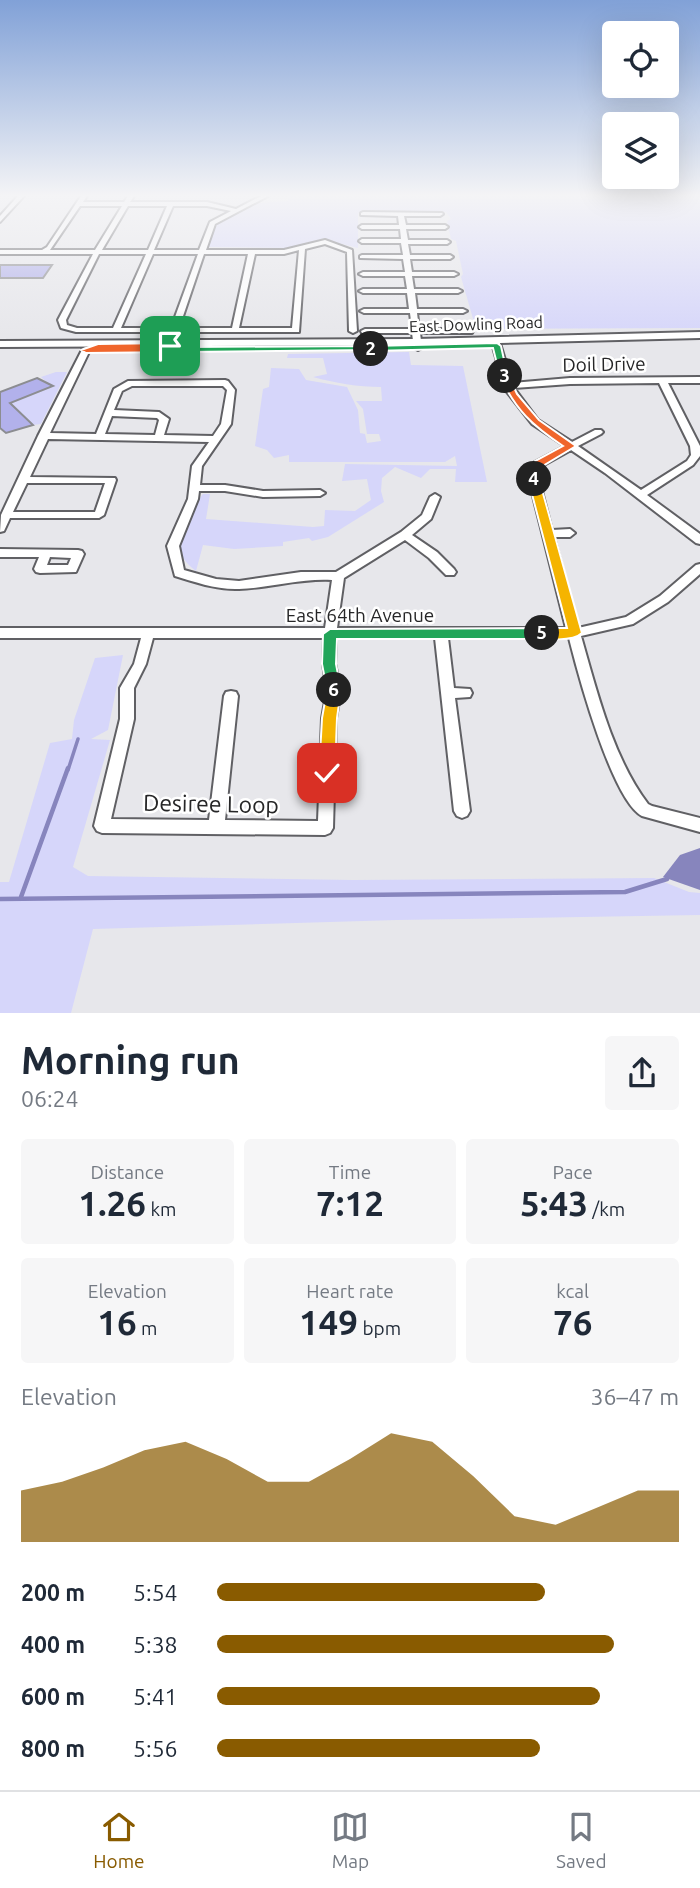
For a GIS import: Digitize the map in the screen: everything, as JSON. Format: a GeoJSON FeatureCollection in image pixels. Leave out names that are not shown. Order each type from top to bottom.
{"type":"FeatureCollection","features":[{"type":"Feature","properties":{"kind":"main road","name":"East Dowling Road"},"geometry":{"type":"LineString","coordinates":[[496,343],[700,334]]}},
{"type":"Feature","properties":{"kind":"main road","name":"East Dowling Road"},"geometry":{"type":"LineString","coordinates":[[0,351],[417,340]]}},
{"type":"Feature","properties":{"kind":"main road","name":"East Dowling Road"},"geometry":{"type":"LineString","coordinates":[[0,344],[417,340],[496,343],[700,341]]}},
{"type":"Feature","properties":{"kind":"street"},"geometry":{"type":"LineString","coordinates":[[43,252],[52,243]]}},
{"type":"Feature","properties":{"kind":"street"},"geometry":{"type":"LineString","coordinates":[[103,243],[62,320],[64,326],[76,330],[296,330],[302,249]]}},
{"type":"Feature","properties":{"kind":"street"},"geometry":{"type":"LineString","coordinates":[[116,330],[154,243]]}},
{"type":"Feature","properties":{"kind":"street"},"geometry":{"type":"LineString","coordinates":[[174,330],[205,243]]}},
{"type":"Feature","properties":{"kind":"street"},"geometry":{"type":"LineString","coordinates":[[0,252],[252,253],[302,249],[321,243]]}},
{"type":"Feature","properties":{"kind":"street"},"geometry":{"type":"LineString","coordinates":[[329,243],[350,251],[353,331]]}},
{"type":"Feature","properties":{"kind":"street"},"geometry":{"type":"LineString","coordinates":[[405,243],[417,340]]}},
{"type":"Feature","properties":{"kind":"street"},"geometry":{"type":"LineString","coordinates":[[235,330],[252,253]]}},
{"type":"Feature","properties":{"kind":"street"},"geometry":{"type":"LineString","coordinates":[[362,257],[450,257]]}},
{"type":"Feature","properties":{"kind":"street"},"geometry":{"type":"LineString","coordinates":[[363,274],[454,274]]}},
{"type":"Feature","properties":{"kind":"street"},"geometry":{"type":"LineString","coordinates":[[363,291],[458,291]]}},
{"type":"Feature","properties":{"kind":"street"},"geometry":{"type":"LineString","coordinates":[[364,311],[463,311]]}},
{"type":"Feature","properties":{"kind":"street"},"geometry":{"type":"LineString","coordinates":[[365,331],[417,340],[469,331]]}},
{"type":"Feature","properties":{"kind":"street"},"geometry":{"type":"LineString","coordinates":[[496,343],[508,386],[535,422],[609,471],[700,540]]}},
{"type":"Feature","properties":{"kind":"street"},"geometry":{"type":"LineString","coordinates":[[0,528],[86,350],[98,346],[180,344]]}},
{"type":"Feature","properties":{"kind":"street"},"geometry":{"type":"LineString","coordinates":[[639,495],[690,463],[696,455],[695,446],[662,380]]}},
{"type":"Feature","properties":{"kind":"street","name":"Doil Drive"},"geometry":{"type":"LineString","coordinates":[[508,386],[570,381],[700,380]]}},
{"type":"Feature","properties":{"kind":"street"},"geometry":{"type":"LineString","coordinates":[[100,435],[118,389],[131,383],[225,383],[231,390],[226,424],[197,466],[196,488],[173,546],[175,576],[238,585],[316,573],[338,576],[405,535],[427,517],[436,498]]}},
{"type":"Feature","properties":{"kind":"street"},"geometry":{"type":"LineString","coordinates":[[109,413],[159,415],[164,419],[159,436]]}},
{"type":"Feature","properties":{"kind":"street"},"geometry":{"type":"LineString","coordinates":[[598,432],[538,464],[533,475],[548,534],[591,693],[624,782],[643,809],[700,825]]}},
{"type":"Feature","properties":{"kind":"street"},"geometry":{"type":"LineString","coordinates":[[43,436],[215,439]]}},
{"type":"Feature","properties":{"kind":"street"},"geometry":{"type":"LineString","coordinates":[[6,515],[99,516],[111,480],[22,480]]}},
{"type":"Feature","properties":{"kind":"street"},"geometry":{"type":"LineString","coordinates":[[196,488],[225,488],[263,494],[320,494]]}},
{"type":"Feature","properties":{"kind":"street"},"geometry":{"type":"LineString","coordinates":[[548,534],[570,533]]}},
{"type":"Feature","properties":{"kind":"street"},"geometry":{"type":"LineString","coordinates":[[405,535],[433,555],[450,572]]}},
{"type":"Feature","properties":{"kind":"street"},"geometry":{"type":"LineString","coordinates":[[0,553],[46,554]]}},
{"type":"Feature","properties":{"kind":"street","name":"East 64th Avenue"},"geometry":{"type":"LineString","coordinates":[[0,633],[575,633],[629,621],[664,599],[700,568]]}},
{"type":"Feature","properties":{"kind":"street"},"geometry":{"type":"LineString","coordinates":[[330,634],[338,576]]}},
{"type":"Feature","properties":{"kind":"street","name":"Desiree Loop"},"geometry":{"type":"LineString","coordinates":[[148,633],[140,664],[127,688],[127,719],[102,826],[325,828],[329,718],[334,690],[329,664],[330,634]]}},
{"type":"Feature","properties":{"kind":"street"},"geometry":{"type":"LineString","coordinates":[[441,635],[462,811]]}},
{"type":"Feature","properties":{"kind":"street"},"geometry":{"type":"LineString","coordinates":[[448,693],[465,693]]}},
{"type":"Feature","properties":{"kind":"street"},"geometry":{"type":"LineString","coordinates":[[216,828],[231,696]]}},
{"type":"Feature","properties":{"kind":"shaded area"},"geometry":{"type":"Polygon","coordinates":[[[208,243],[311,243],[290,248],[207,247],[208,243]]]}},
{"type":"Feature","properties":{"kind":"shaded area"},"geometry":{"type":"Polygon","coordinates":[[[339,243],[358,243],[358,248],[339,243]]]}},
{"type":"Feature","properties":{"kind":"shaded area"},"geometry":{"type":"Polygon","coordinates":[[[456,243],[700,243],[700,328],[476,329],[461,277],[463,274],[456,243]]]}},
{"type":"Feature","properties":{"kind":"shaded area"},"geometry":{"type":"Polygon","coordinates":[[[409,352],[411,365],[463,366],[487,482],[455,482],[456,469],[430,469],[421,478],[395,467],[382,478],[384,502],[328,537],[312,541],[309,538],[283,542],[283,546],[234,549],[203,545],[196,571],[188,564],[180,551],[181,537],[203,494],[210,494],[206,519],[324,526],[325,510],[355,511],[371,500],[367,479],[342,481],[345,464],[457,466],[455,456],[445,462],[289,462],[289,455],[274,458],[267,450],[255,446],[263,389],[269,387],[271,368],[299,369],[306,380],[347,387],[358,410],[360,433],[365,434],[367,443],[381,441],[379,434],[367,434],[363,409],[356,401],[382,401],[381,387],[313,377],[327,374],[323,358],[287,358],[288,354],[409,352]]]}},
{"type":"Feature","properties":{"kind":"shaded area"},"geometry":{"type":"Polygon","coordinates":[[[67,372],[41,424],[33,425],[10,403],[52,387],[41,377],[67,372]]]}},
{"type":"Feature","properties":{"kind":"shaded area"},"geometry":{"type":"Polygon","coordinates":[[[123,655],[108,730],[91,739],[110,740],[73,867],[88,876],[353,880],[654,878],[689,892],[700,893],[700,915],[93,929],[71,1013],[0,1013],[0,882],[9,882],[50,743],[72,739],[74,720],[95,658],[123,655]]]}},
{"type":"Feature","properties":{"kind":"water"},"geometry":{"type":"Polygon","coordinates":[[[700,848],[700,890],[663,877],[680,855],[700,848]]]}},
{"type":"Feature","properties":{"kind":"building"},"geometry":{"type":"Polygon","coordinates":[[[0,265],[52,265],[43,278],[0,278],[0,265]]]}},
{"type":"Feature","properties":{"kind":"building"},"geometry":{"type":"Polygon","coordinates":[[[37,378],[53,386],[10,403],[33,425],[6,433],[0,428],[0,392],[37,378]]]}},
{"type":"Feature","properties":{"kind":"waterway"},"geometry":{"type":"LineString","coordinates":[[68,770],[78,739]]}},
{"type":"Feature","properties":{"kind":"waterway"},"geometry":{"type":"LineString","coordinates":[[21,897],[68,768]]}},
{"type":"Feature","properties":{"kind":"waterway"},"geometry":{"type":"LineString","coordinates":[[0,899],[625,892],[667,879]]}},
{"type":"Feature","properties":{"kind":"route"},"geometry":{"type":"LineString","coordinates":[[170,346],[98,346],[86,350],[497,346],[507,382],[517,401],[535,422],[571,446],[538,464],[533,475],[575,633],[330,634],[329,664],[334,690],[329,718],[327,773]]}}]}
